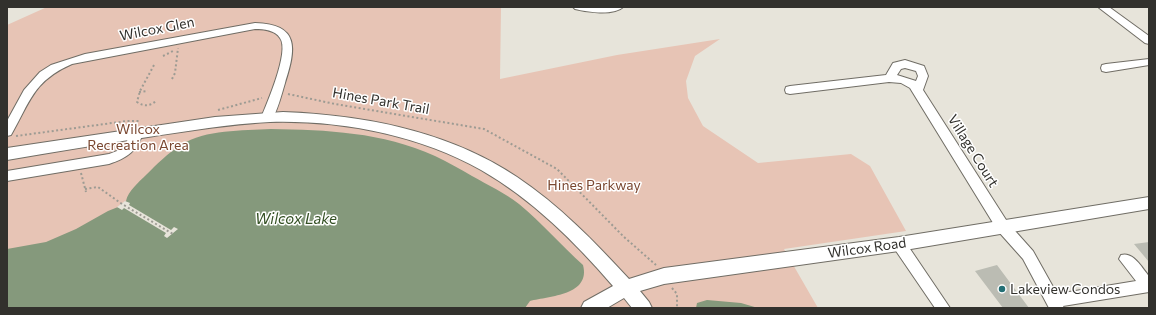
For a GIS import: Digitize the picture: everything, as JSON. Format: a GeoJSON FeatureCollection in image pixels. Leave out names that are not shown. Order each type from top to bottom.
{"type":"FeatureCollection","features":[{"type":"Feature","properties":{"kind":"street"},"geometry":{"type":"LineString","coordinates":[[578,7],[593,10],[618,7]]}},
{"type":"Feature","properties":{"kind":"street"},"geometry":{"type":"LineString","coordinates":[[1103,7],[1149,41]]}},
{"type":"Feature","properties":{"kind":"street","name":"Wilcox Glen"},"geometry":{"type":"LineString","coordinates":[[9,134],[27,92],[43,74],[62,64],[85,57],[242,27],[264,26],[274,28],[281,33],[287,42],[287,54],[277,95],[267,118]]}},
{"type":"Feature","properties":{"kind":"street"},"geometry":{"type":"LineString","coordinates":[[1106,68],[1149,62]]}},
{"type":"Feature","properties":{"kind":"street"},"geometry":{"type":"LineString","coordinates":[[889,78],[897,66],[905,64],[920,69],[923,76],[917,90]]}},
{"type":"Feature","properties":{"kind":"street","name":"Village Court"},"geometry":{"type":"LineString","coordinates":[[790,90],[889,78],[904,79],[914,85],[1003,227],[1028,255],[1056,305]]}},
{"type":"Feature","properties":{"kind":"street"},"geometry":{"type":"LineString","coordinates":[[7,154],[214,122],[267,118],[322,120],[379,128],[435,143],[477,161],[511,180],[540,202],[566,226],[626,288],[643,308]]}},
{"type":"Feature","properties":{"kind":"street"},"geometry":{"type":"LineString","coordinates":[[7,176],[82,164],[118,156],[131,147],[137,133]]}},
{"type":"Feature","properties":{"kind":"street","name":"Wilcox Road"},"geometry":{"type":"LineString","coordinates":[[590,308],[626,288],[664,276],[899,244],[1149,203]]}},
{"type":"Feature","properties":{"kind":"street"},"geometry":{"type":"LineString","coordinates":[[899,244],[943,308]]}},
{"type":"Feature","properties":{"kind":"street"},"geometry":{"type":"LineString","coordinates":[[1056,305],[1148,285],[1126,259]]}},
{"type":"Feature","properties":{"kind":"path"},"geometry":{"type":"LineString","coordinates":[[163,56],[178,48],[175,73],[172,79]]}},
{"type":"Feature","properties":{"kind":"path"},"geometry":{"type":"LineString","coordinates":[[154,65],[152,71],[142,83],[137,102],[145,106],[152,105],[157,100]]}},
{"type":"Feature","properties":{"kind":"path"},"geometry":{"type":"LineString","coordinates":[[139,92],[148,92]]}},
{"type":"Feature","properties":{"kind":"path","name":"Hines Park Trail"},"geometry":{"type":"LineString","coordinates":[[213,111],[277,95],[287,94],[335,104],[484,129],[557,169],[624,237],[655,264],[677,294],[678,308]]}},
{"type":"Feature","properties":{"kind":"path"},"geometry":{"type":"LineString","coordinates":[[9,134],[148,120]]}},
{"type":"Feature","properties":{"kind":"path"},"geometry":{"type":"LineString","coordinates":[[82,164],[81,177],[86,192]]}},
{"type":"Feature","properties":{"kind":"path"},"geometry":{"type":"LineString","coordinates":[[85,188],[98,187],[122,204],[172,234]]}},
{"type":"Feature","properties":{"kind":"green space","name":"Hines Parkway"},"geometry":{"type":"Polygon","coordinates":[[[47,7],[501,7],[500,79],[617,55],[720,39],[695,56],[686,81],[688,98],[703,126],[758,163],[851,154],[870,166],[906,231],[784,249],[818,308],[7,308],[7,25],[47,7]]]}},
{"type":"Feature","properties":{"kind":"water","name":"Wilcox Lake"},"geometry":{"type":"Polygon","coordinates":[[[271,129],[313,130],[375,137],[415,148],[440,158],[514,200],[544,226],[583,265],[584,275],[581,283],[567,292],[530,301],[525,308],[7,308],[7,249],[46,242],[76,229],[118,207],[126,201],[134,187],[158,163],[176,148],[191,140],[213,133],[271,129]]]}},
{"type":"Feature","properties":{"kind":"water"},"geometry":{"type":"Polygon","coordinates":[[[707,300],[741,303],[758,308],[696,308],[697,303],[707,300]]]}},
{"type":"Feature","properties":{"kind":"pier"},"geometry":{"type":"Polygon","coordinates":[[[125,201],[130,203],[129,205],[171,230],[174,227],[178,229],[167,238],[164,236],[166,233],[124,208],[122,210],[117,207],[125,201]]]}},
{"type":"Feature","properties":{"kind":"building","name":"Lakeview Condos"},"geometry":{"type":"Polygon","coordinates":[[[1149,242],[1149,262],[1134,244],[1149,242]]]}},
{"type":"Feature","properties":{"kind":"building","name":"Lakeview Condos"},"geometry":{"type":"Polygon","coordinates":[[[997,265],[1029,308],[1003,308],[975,271],[997,265]]]}},
{"type":"Feature","properties":{"kind":"place","name":"Lakeview Condos"},"geometry":{"type":"Point","coordinates":[1002,289]}},
{"type":"Feature","properties":{"kind":"park label","name":"Wilcox Recreation Area"},"geometry":{"type":"Point","coordinates":[138,138]}}]}
